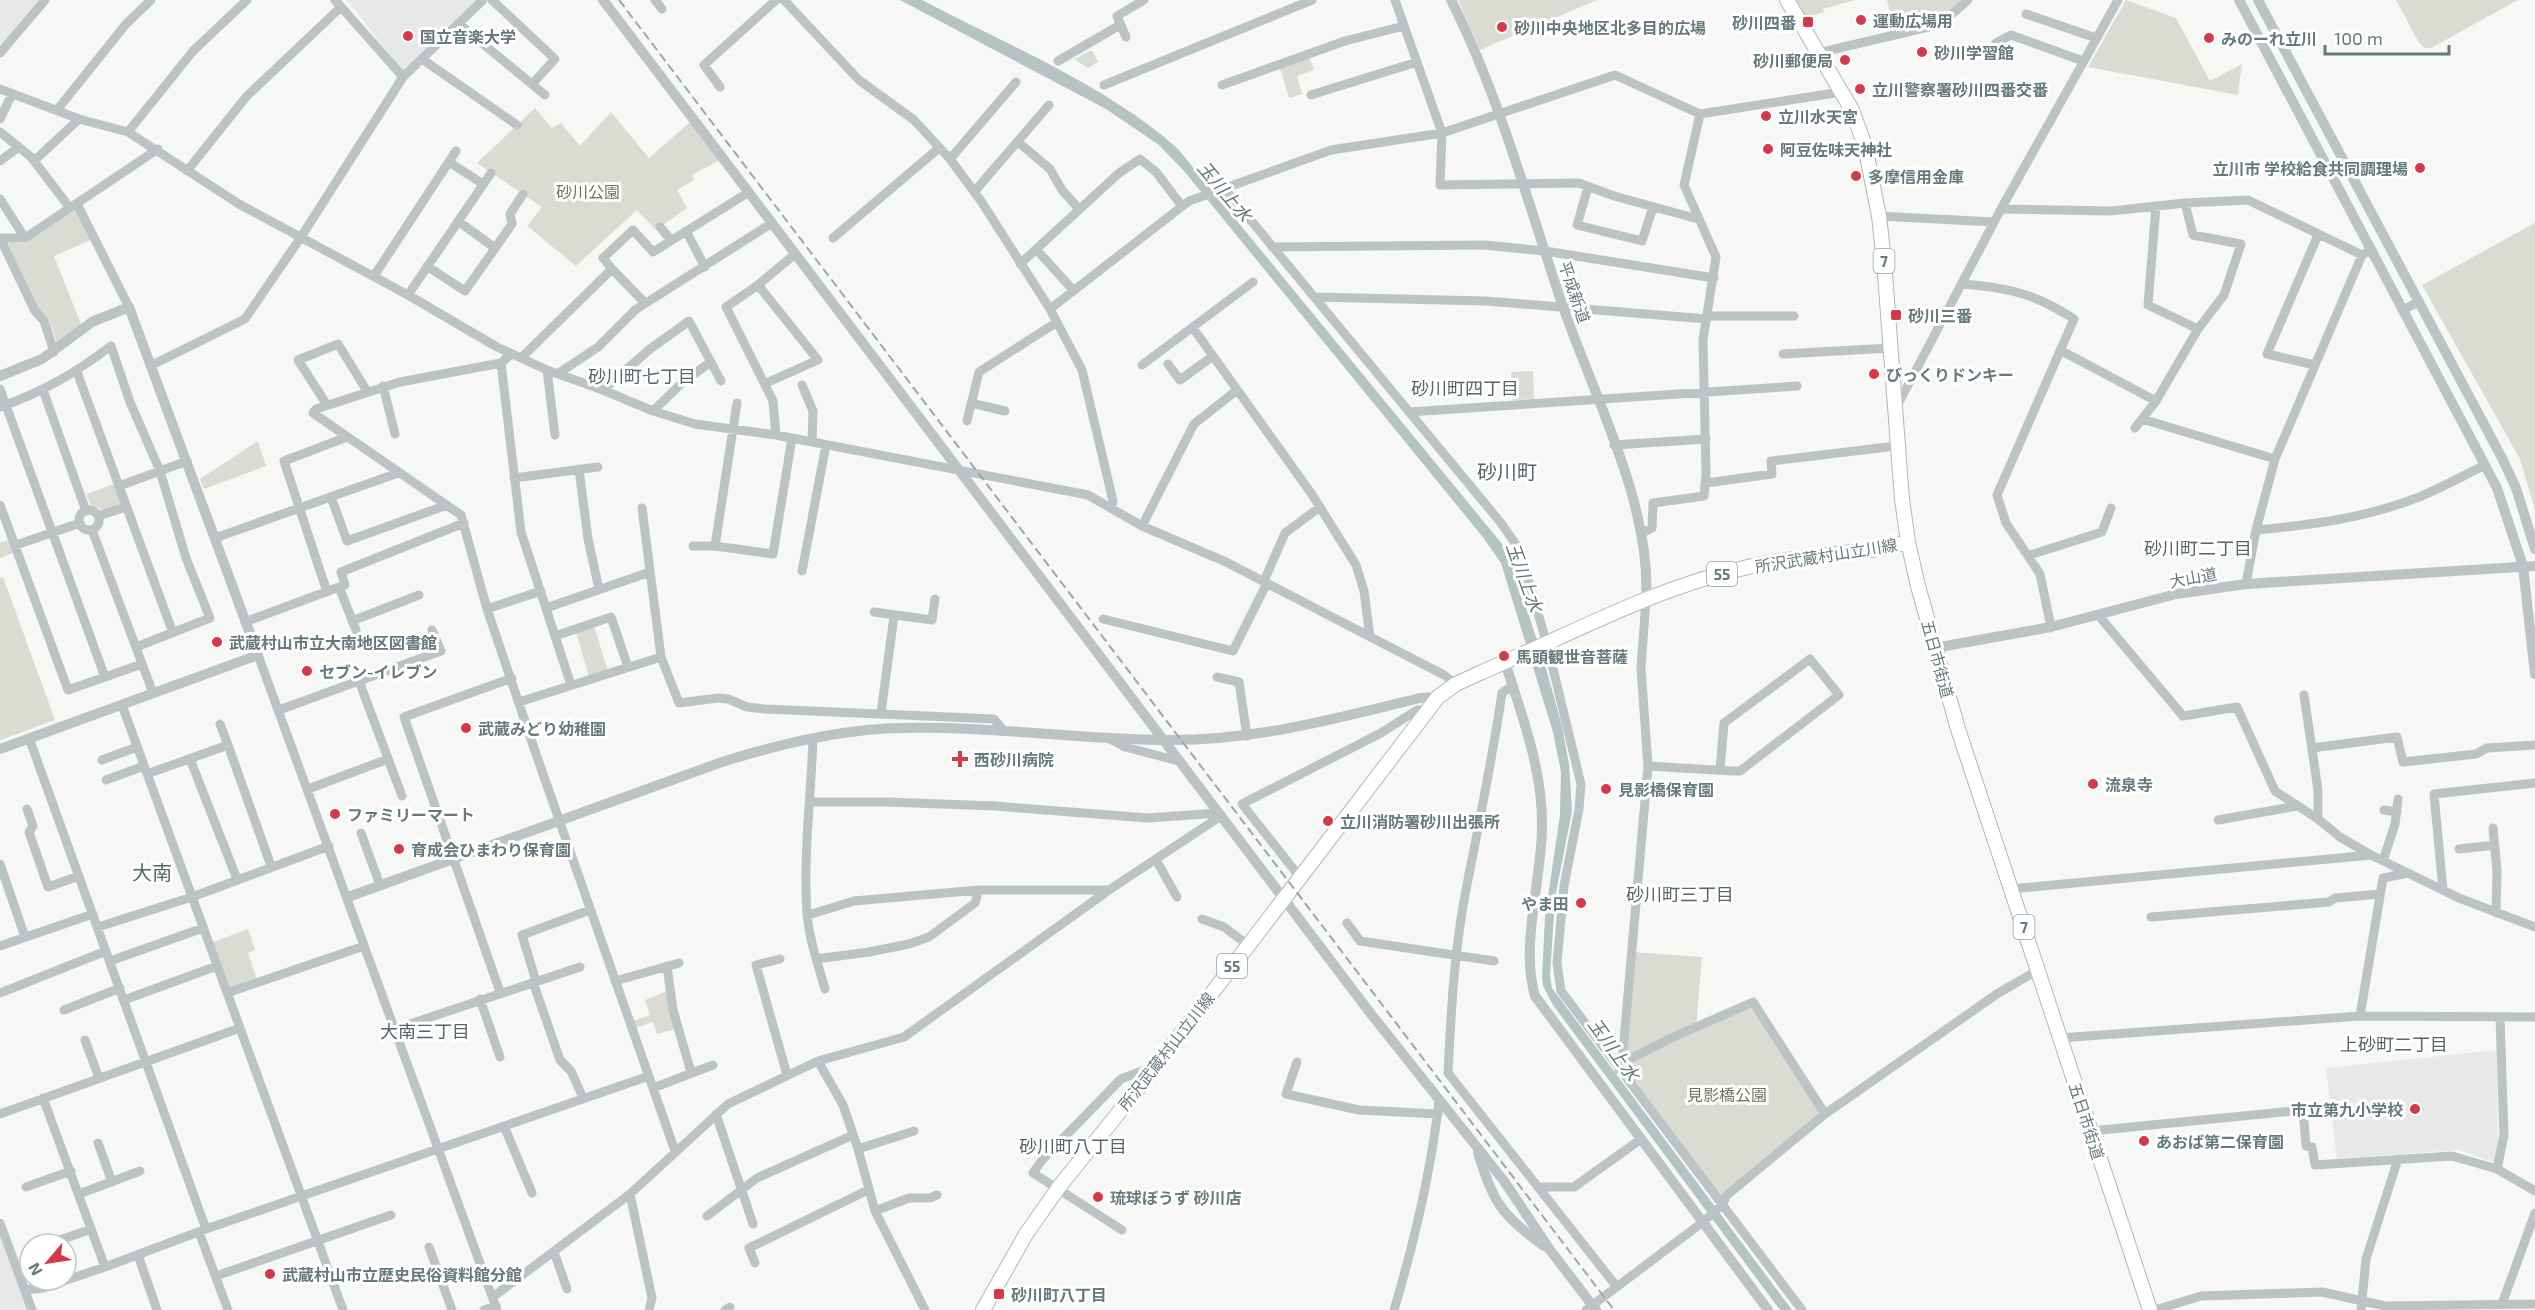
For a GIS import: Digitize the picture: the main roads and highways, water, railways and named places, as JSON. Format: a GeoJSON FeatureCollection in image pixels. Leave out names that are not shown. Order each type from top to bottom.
{"type":"FeatureCollection","features":[{"type":"Feature","properties":{"kind":"main road","name":"五日市街道"},"geometry":{"type":"LineString","coordinates":[[1787,0],[1841,92],[1861,133],[1879,216],[1891,348],[1896,446],[1908,542],[1934,648],[1958,729],[2150,1310]]}},
{"type":"Feature","properties":{"kind":"main road","name":"所沢武蔵村山立川線"},"geometry":{"type":"LineString","coordinates":[[983,1310],[1026,1234],[1059,1187],[1157,1065],[1437,697],[1456,684],[1545,644],[1646,600],[1694,582],[1742,568],[1885,548],[1908,542]]}},
{"type":"Feature","properties":{"kind":"railway"},"geometry":{"type":"LineString","coordinates":[[619,0],[1614,1310]]}},
{"type":"Feature","properties":{"kind":"place","name":"運動広場用"},"geometry":{"type":"Point","coordinates":[1861,20]}},
{"type":"Feature","properties":{"kind":"place","name":"砂川四番"},"geometry":{"type":"Point","coordinates":[1808,22]}},
{"type":"Feature","properties":{"kind":"place","name":"砂川中央地区北多目的広場"},"geometry":{"type":"Point","coordinates":[1502,27]}},
{"type":"Feature","properties":{"kind":"place","name":"国立音楽大学"},"geometry":{"type":"Point","coordinates":[408,36]}},
{"type":"Feature","properties":{"kind":"place","name":"みのーれ立川"},"geometry":{"type":"Point","coordinates":[2209,38]}},
{"type":"Feature","properties":{"kind":"place","name":"砂川学習館"},"geometry":{"type":"Point","coordinates":[1922,52]}},
{"type":"Feature","properties":{"kind":"place","name":"砂川郵便局"},"geometry":{"type":"Point","coordinates":[1845,60]}},
{"type":"Feature","properties":{"kind":"place","name":"立川警察署砂川四番交番"},"geometry":{"type":"Point","coordinates":[1860,89]}},
{"type":"Feature","properties":{"kind":"place","name":"立川水天宮"},"geometry":{"type":"Point","coordinates":[1766,116]}},
{"type":"Feature","properties":{"kind":"place","name":"阿豆佐味天神社"},"geometry":{"type":"Point","coordinates":[1768,149]}},
{"type":"Feature","properties":{"kind":"place","name":"立川市 学校給食共同調理場"},"geometry":{"type":"Point","coordinates":[2420,168]}},
{"type":"Feature","properties":{"kind":"place","name":"多摩信用金庫"},"geometry":{"type":"Point","coordinates":[1856,176]}},
{"type":"Feature","properties":{"kind":"place","name":"砂川三番"},"geometry":{"type":"Point","coordinates":[1896,315]}},
{"type":"Feature","properties":{"kind":"place","name":"びっくりドンキー"},"geometry":{"type":"Point","coordinates":[1874,374]}},
{"type":"Feature","properties":{"kind":"place","name":"武蔵村山市立大南地区図書館"},"geometry":{"type":"Point","coordinates":[217,642]}},
{"type":"Feature","properties":{"kind":"place","name":"馬頭観世音菩薩"},"geometry":{"type":"Point","coordinates":[1504,656]}},
{"type":"Feature","properties":{"kind":"place","name":"セブン-イレブン"},"geometry":{"type":"Point","coordinates":[307,671]}},
{"type":"Feature","properties":{"kind":"place","name":"武蔵みどり幼稚園"},"geometry":{"type":"Point","coordinates":[466,728]}},
{"type":"Feature","properties":{"kind":"place","name":"西砂川病院"},"geometry":{"type":"Point","coordinates":[960,759]}},
{"type":"Feature","properties":{"kind":"place","name":"流泉寺"},"geometry":{"type":"Point","coordinates":[2093,784]}},
{"type":"Feature","properties":{"kind":"place","name":"見影橋保育園"},"geometry":{"type":"Point","coordinates":[1606,789]}},
{"type":"Feature","properties":{"kind":"place","name":"ファミリーマート"},"geometry":{"type":"Point","coordinates":[335,814]}},
{"type":"Feature","properties":{"kind":"place","name":"立川消防署砂川出張所"},"geometry":{"type":"Point","coordinates":[1328,821]}},
{"type":"Feature","properties":{"kind":"place","name":"育成会ひまわり保育園"},"geometry":{"type":"Point","coordinates":[399,849]}},
{"type":"Feature","properties":{"kind":"place","name":"やま田"},"geometry":{"type":"Point","coordinates":[1581,903]}},
{"type":"Feature","properties":{"kind":"place","name":"市立第九小学校"},"geometry":{"type":"Point","coordinates":[2415,1109]}},
{"type":"Feature","properties":{"kind":"place","name":"あおば第二保育園"},"geometry":{"type":"Point","coordinates":[2144,1141]}},
{"type":"Feature","properties":{"kind":"place","name":"琉球ぼうず 砂川店"},"geometry":{"type":"Point","coordinates":[1098,1197]}},
{"type":"Feature","properties":{"kind":"place","name":"武蔵村山市立歴史民俗資料館分館"},"geometry":{"type":"Point","coordinates":[270,1274]}},
{"type":"Feature","properties":{"kind":"place","name":"砂川町八丁目"},"geometry":{"type":"Point","coordinates":[999,1294]}},
{"type":"Feature","properties":{"kind":"district","name":"砂川町七丁目"},"geometry":{"type":"Point","coordinates":[642,376]}},
{"type":"Feature","properties":{"kind":"district","name":"砂川町四丁目"},"geometry":{"type":"Point","coordinates":[1465,388]}},
{"type":"Feature","properties":{"kind":"district","name":"砂川町"},"geometry":{"type":"Point","coordinates":[1507,471]}},
{"type":"Feature","properties":{"kind":"district","name":"砂川町二丁目"},"geometry":{"type":"Point","coordinates":[2198,548]}},
{"type":"Feature","properties":{"kind":"district","name":"大南"},"geometry":{"type":"Point","coordinates":[152,872]}},
{"type":"Feature","properties":{"kind":"district","name":"砂川町三丁目"},"geometry":{"type":"Point","coordinates":[1680,894]}},
{"type":"Feature","properties":{"kind":"district","name":"大南三丁目"},"geometry":{"type":"Point","coordinates":[425,1031]}},
{"type":"Feature","properties":{"kind":"district","name":"上砂町二丁目"},"geometry":{"type":"Point","coordinates":[2394,1044]}},
{"type":"Feature","properties":{"kind":"district","name":"砂川町八丁目"},"geometry":{"type":"Point","coordinates":[1073,1146]}},
{"type":"Feature","properties":{"kind":"park label","name":"砂川公園"},"geometry":{"type":"Point","coordinates":[588,191]}},
{"type":"Feature","properties":{"kind":"park label","name":"見影橋公園"},"geometry":{"type":"Point","coordinates":[1727,1094]}},
{"type":"Feature","properties":{"kind":"water label","name":"玉川上水"},"geometry":{"type":"Point","coordinates":[1225,191]}},
{"type":"Feature","properties":{"kind":"water label","name":"玉川上水"},"geometry":{"type":"Point","coordinates":[1525,577]}},
{"type":"Feature","properties":{"kind":"water label","name":"玉川上水"},"geometry":{"type":"Point","coordinates":[1614,1049]}}]}
